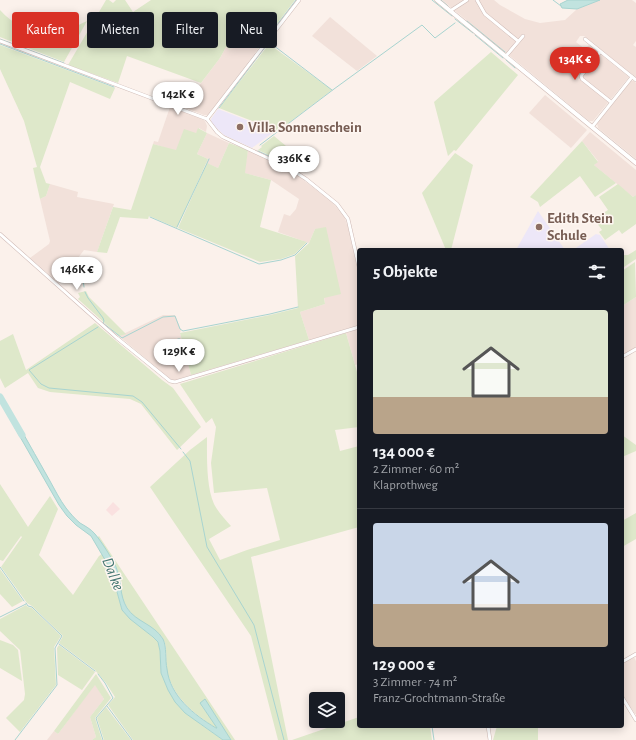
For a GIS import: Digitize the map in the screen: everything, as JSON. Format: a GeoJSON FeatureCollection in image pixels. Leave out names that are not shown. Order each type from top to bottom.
{"type":"FeatureCollection","features":[{"type":"Feature","properties":{"kind":"street"},"geometry":{"type":"LineString","coordinates":[[207,119],[299,0]]}},
{"type":"Feature","properties":{"kind":"street"},"geometry":{"type":"LineString","coordinates":[[437,0],[636,163]]}},
{"type":"Feature","properties":{"kind":"street"},"geometry":{"type":"LineString","coordinates":[[450,11],[467,0]]}},
{"type":"Feature","properties":{"kind":"street"},"geometry":{"type":"LineString","coordinates":[[478,0],[485,14],[518,41]]}},
{"type":"Feature","properties":{"kind":"street"},"geometry":{"type":"LineString","coordinates":[[506,56],[523,36]]}},
{"type":"Feature","properties":{"kind":"street"},"geometry":{"type":"LineString","coordinates":[[585,39],[636,80]]}},
{"type":"Feature","properties":{"kind":"street"},"geometry":{"type":"LineString","coordinates":[[0,41],[207,119],[223,137],[289,168],[337,204],[348,219],[357,258]]}},
{"type":"Feature","properties":{"kind":"street"},"geometry":{"type":"LineString","coordinates":[[600,52],[581,76],[582,79],[611,102]]}},
{"type":"Feature","properties":{"kind":"street"},"geometry":{"type":"LineString","coordinates":[[592,127],[632,77]]}},
{"type":"Feature","properties":{"kind":"street"},"geometry":{"type":"LineString","coordinates":[[0,234],[133,351],[165,378],[175,382],[357,328]]}},
{"type":"Feature","properties":{"kind":"street"},"geometry":{"type":"LineString","coordinates":[[624,356],[636,349]]}},
{"type":"Feature","properties":{"kind":"street"},"geometry":{"type":"LineString","coordinates":[[624,661],[636,654]]}},
{"type":"Feature","properties":{"kind":"street"},"geometry":{"type":"LineString","coordinates":[[624,700],[636,720]]}},
{"type":"Feature","properties":{"kind":"street"},"geometry":{"type":"LineString","coordinates":[[488,728],[490,740]]}},
{"type":"Feature","properties":{"kind":"shaded area"},"geometry":{"type":"Polygon","coordinates":[[[442,0],[494,0],[525,19],[540,23],[565,20],[577,9],[600,0],[632,0],[636,3],[636,41],[633,45],[636,47],[636,78],[584,36],[580,36],[576,42],[585,49],[589,45],[629,77],[593,121],[589,121],[442,0]]]}},
{"type":"Feature","properties":{"kind":"shaded area"},"geometry":{"type":"Polygon","coordinates":[[[330,17],[377,56],[357,71],[312,36],[330,17]]]}},
{"type":"Feature","properties":{"kind":"shaded area"},"geometry":{"type":"Polygon","coordinates":[[[226,47],[230,49],[258,49],[208,115],[204,115],[183,107],[220,58],[226,47]]]}},
{"type":"Feature","properties":{"kind":"shaded area"},"geometry":{"type":"Polygon","coordinates":[[[631,81],[636,83],[636,159],[598,128],[597,123],[631,81]]]}},
{"type":"Feature","properties":{"kind":"shaded area"},"geometry":{"type":"Polygon","coordinates":[[[545,95],[587,130],[571,148],[529,113],[545,95]]]}},
{"type":"Feature","properties":{"kind":"shaded area"},"geometry":{"type":"Polygon","coordinates":[[[170,107],[201,118],[205,121],[207,126],[206,132],[199,128],[196,133],[176,151],[153,144],[154,141],[158,142],[170,107]]]}},
{"type":"Feature","properties":{"kind":"shaded area","name":"Villa Sonnenschein"},"geometry":{"type":"Polygon","coordinates":[[[218,109],[275,131],[252,148],[224,135],[212,124],[211,119],[218,109]]]}},
{"type":"Feature","properties":{"kind":"shaded area"},"geometry":{"type":"Polygon","coordinates":[[[590,132],[636,170],[636,195],[633,197],[594,165],[598,161],[582,141],[590,132]]]}},
{"type":"Feature","properties":{"kind":"shaded area"},"geometry":{"type":"Polygon","coordinates":[[[207,133],[229,143],[218,168],[206,163],[208,159],[197,154],[207,133]]]}},
{"type":"Feature","properties":{"kind":"shaded area"},"geometry":{"type":"Polygon","coordinates":[[[248,150],[289,169],[332,202],[344,216],[357,267],[357,326],[309,340],[300,312],[325,304],[315,229],[309,243],[278,232],[284,214],[290,216],[296,209],[299,199],[271,180],[244,173],[248,150]]]}},
{"type":"Feature","properties":{"kind":"shaded area"},"geometry":{"type":"Polygon","coordinates":[[[50,184],[78,192],[77,197],[114,204],[97,252],[84,250],[59,283],[30,258],[49,244],[50,241],[40,199],[46,196],[50,184]]]}},
{"type":"Feature","properties":{"kind":"shaded area","name":"Edith Stein Schule"},"geometry":{"type":"Polygon","coordinates":[[[538,211],[564,248],[517,248],[538,211]]]}},
{"type":"Feature","properties":{"kind":"shaded area","name":"Edith Stein Schule"},"geometry":{"type":"Polygon","coordinates":[[[596,234],[600,235],[609,248],[576,248],[596,234]]]}},
{"type":"Feature","properties":{"kind":"shaded area"},"geometry":{"type":"Polygon","coordinates":[[[636,297],[636,347],[624,355],[624,305],[636,297]]]}},
{"type":"Feature","properties":{"kind":"shaded area"},"geometry":{"type":"Polygon","coordinates":[[[163,315],[175,315],[181,330],[180,333],[191,375],[175,380],[170,379],[119,336],[163,315]]]}},
{"type":"Feature","properties":{"kind":"shaded area"},"geometry":{"type":"Polygon","coordinates":[[[357,330],[357,364],[355,365],[346,333],[357,330]]]}},
{"type":"Feature","properties":{"kind":"shaded area"},"geometry":{"type":"Polygon","coordinates":[[[113,502],[120,509],[112,516],[106,510],[113,502]]]}},
{"type":"Feature","properties":{"kind":"shaded area"},"geometry":{"type":"Polygon","coordinates":[[[634,657],[636,661],[636,714],[624,698],[624,663],[634,657]]]}},
{"type":"Feature","properties":{"kind":"shaded area"},"geometry":{"type":"Polygon","coordinates":[[[95,684],[104,699],[90,717],[96,737],[92,740],[47,740],[54,731],[58,734],[95,684]]]}},
{"type":"Feature","properties":{"kind":"green space"},"geometry":{"type":"Polygon","coordinates":[[[106,0],[113,3],[116,0],[125,0],[133,12],[99,12],[106,0]]]}},
{"type":"Feature","properties":{"kind":"green space"},"geometry":{"type":"Polygon","coordinates":[[[151,0],[295,0],[277,24],[277,12],[226,12],[226,47],[220,58],[201,83],[127,56],[118,83],[68,65],[87,32],[87,48],[154,48],[154,12],[133,12],[151,0]]]}},
{"type":"Feature","properties":{"kind":"green space"},"geometry":{"type":"Polygon","coordinates":[[[0,10],[12,20],[12,42],[0,37],[0,10]]]}},
{"type":"Feature","properties":{"kind":"green space"},"geometry":{"type":"Polygon","coordinates":[[[87,21],[79,35],[79,25],[87,21]]]}},
{"type":"Feature","properties":{"kind":"green space"},"geometry":{"type":"Polygon","coordinates":[[[0,45],[115,88],[110,99],[70,82],[40,167],[46,183],[50,184],[46,196],[40,199],[33,168],[37,167],[24,121],[0,69],[0,45]]]}},
{"type":"Feature","properties":{"kind":"green space"},"geometry":{"type":"Polygon","coordinates":[[[28,48],[72,48],[64,62],[28,48]]]}},
{"type":"Feature","properties":{"kind":"green space"},"geometry":{"type":"Polygon","coordinates":[[[266,48],[274,48],[332,90],[278,131],[219,108],[266,48]]]}},
{"type":"Feature","properties":{"kind":"green space"},"geometry":{"type":"Polygon","coordinates":[[[491,52],[518,75],[456,151],[454,150],[448,156],[434,102],[491,52]]]}},
{"type":"Feature","properties":{"kind":"green space"},"geometry":{"type":"Polygon","coordinates":[[[198,128],[207,133],[197,154],[208,159],[177,228],[149,216],[148,219],[120,217],[107,253],[97,252],[113,207],[131,210],[153,144],[176,150],[184,129],[196,133],[198,128]]]}},
{"type":"Feature","properties":{"kind":"green space"},"geometry":{"type":"Polygon","coordinates":[[[274,136],[298,156],[292,166],[258,150],[274,136]]]}},
{"type":"Feature","properties":{"kind":"green space"},"geometry":{"type":"Polygon","coordinates":[[[582,141],[598,162],[594,165],[616,183],[595,197],[580,176],[540,207],[538,202],[530,197],[582,141]]]}},
{"type":"Feature","properties":{"kind":"green space"},"geometry":{"type":"Polygon","coordinates":[[[229,143],[248,150],[245,173],[271,180],[260,227],[307,242],[295,254],[281,259],[260,262],[178,228],[207,163],[218,168],[229,143]]]}},
{"type":"Feature","properties":{"kind":"green space"},"geometry":{"type":"Polygon","coordinates":[[[455,153],[473,165],[452,248],[445,248],[422,193],[455,153]]]}},
{"type":"Feature","properties":{"kind":"green space"},"geometry":{"type":"Polygon","coordinates":[[[618,184],[633,197],[636,195],[636,224],[622,234],[619,230],[605,240],[599,232],[602,230],[594,219],[608,210],[599,197],[618,184]]]}},
{"type":"Feature","properties":{"kind":"green space"},"geometry":{"type":"Polygon","coordinates":[[[326,227],[341,294],[324,298],[325,304],[300,312],[309,340],[191,375],[180,333],[298,308],[295,256],[309,243],[315,229],[326,227]]]}},
{"type":"Feature","properties":{"kind":"green space"},"geometry":{"type":"Polygon","coordinates":[[[636,250],[636,259],[624,267],[624,255],[628,255],[636,250]]]}},
{"type":"Feature","properties":{"kind":"green space"},"geometry":{"type":"Polygon","coordinates":[[[635,262],[636,297],[624,305],[624,270],[635,262]]]}},
{"type":"Feature","properties":{"kind":"green space"},"geometry":{"type":"Polygon","coordinates":[[[86,291],[89,297],[126,334],[119,336],[78,299],[80,297],[78,293],[86,291]]]}},
{"type":"Feature","properties":{"kind":"green space"},"geometry":{"type":"Polygon","coordinates":[[[95,323],[173,388],[201,427],[177,450],[141,404],[130,399],[50,392],[38,388],[28,373],[5,388],[0,378],[0,341],[13,334],[26,370],[95,323]]]}},
{"type":"Feature","properties":{"kind":"green space"},"geometry":{"type":"Polygon","coordinates":[[[346,333],[357,372],[357,427],[335,430],[340,451],[357,447],[357,528],[251,557],[288,740],[278,740],[251,636],[150,487],[190,450],[207,437],[208,471],[211,497],[218,510],[231,526],[209,539],[220,560],[280,540],[267,488],[214,493],[211,463],[216,427],[212,418],[206,423],[180,384],[346,333]]]}},
{"type":"Feature","properties":{"kind":"green space"},"geometry":{"type":"Polygon","coordinates":[[[624,436],[636,445],[636,451],[624,456],[624,436]]]}},
{"type":"Feature","properties":{"kind":"green space"},"geometry":{"type":"Polygon","coordinates":[[[0,484],[28,527],[50,496],[58,509],[39,555],[73,595],[99,556],[102,554],[111,570],[122,610],[158,642],[161,673],[168,690],[200,724],[223,740],[133,740],[108,705],[115,697],[106,683],[95,670],[59,643],[63,636],[27,603],[1,567],[22,537],[21,536],[3,561],[0,560],[0,484]]]}},
{"type":"Feature","properties":{"kind":"green space"},"geometry":{"type":"Polygon","coordinates":[[[636,513],[636,539],[624,546],[624,520],[636,513]]]}},
{"type":"Feature","properties":{"kind":"green space"},"geometry":{"type":"Polygon","coordinates":[[[99,536],[235,740],[231,740],[200,704],[218,728],[208,723],[193,711],[175,690],[167,672],[166,648],[164,641],[158,632],[136,618],[127,607],[121,593],[122,583],[117,569],[97,538],[99,536]]]}},
{"type":"Feature","properties":{"kind":"green space"},"geometry":{"type":"Polygon","coordinates":[[[0,569],[23,601],[12,607],[0,594],[0,569]]]}},
{"type":"Feature","properties":{"kind":"green space"},"geometry":{"type":"Polygon","coordinates":[[[26,605],[32,608],[61,636],[54,647],[56,685],[20,732],[6,718],[24,700],[25,694],[20,650],[0,631],[0,619],[26,605]]]}},
{"type":"Feature","properties":{"kind":"green space"},"geometry":{"type":"Polygon","coordinates":[[[0,640],[13,645],[18,650],[22,681],[0,668],[0,640]]]}},
{"type":"Feature","properties":{"kind":"green space"},"geometry":{"type":"Polygon","coordinates":[[[59,645],[95,672],[82,690],[58,675],[57,648],[59,645]]]}},
{"type":"Feature","properties":{"kind":"green space"},"geometry":{"type":"Polygon","coordinates":[[[96,674],[111,698],[95,718],[102,740],[92,740],[96,737],[90,717],[104,699],[95,685],[58,734],[54,731],[96,674]]]}},
{"type":"Feature","properties":{"kind":"green space"},"geometry":{"type":"Polygon","coordinates":[[[106,707],[131,740],[104,740],[97,718],[106,707]]]}},
{"type":"Feature","properties":{"kind":"green space"},"geometry":{"type":"Polygon","coordinates":[[[357,718],[357,728],[430,728],[432,740],[292,740],[327,728],[345,728],[345,722],[357,718]]]}},
{"type":"Feature","properties":{"kind":"green space"},"geometry":{"type":"Polygon","coordinates":[[[496,728],[538,728],[538,740],[493,740],[496,728]]]}},
{"type":"Feature","properties":{"kind":"water"},"geometry":{"type":"Polygon","coordinates":[[[568,0],[600,0],[577,9],[562,8],[560,4],[568,0]]]}},
{"type":"Feature","properties":{"kind":"water"},"geometry":{"type":"Polygon","coordinates":[[[180,339],[184,354],[177,353],[173,342],[180,339]]]}},
{"type":"Feature","properties":{"kind":"water"},"geometry":{"type":"Polygon","coordinates":[[[19,426],[64,505],[78,521],[93,532],[109,554],[118,572],[124,603],[127,608],[135,617],[155,630],[163,639],[169,679],[178,696],[184,704],[199,717],[217,728],[200,703],[205,699],[231,740],[223,740],[185,713],[175,702],[161,673],[158,642],[130,619],[122,610],[111,570],[91,536],[76,525],[59,505],[15,428],[19,426]]]}},
{"type":"Feature","properties":{"kind":"waterway"},"geometry":{"type":"LineString","coordinates":[[277,25],[296,0]]}},
{"type":"Feature","properties":{"kind":"waterway"},"geometry":{"type":"LineString","coordinates":[[432,0],[452,16]]}},
{"type":"Feature","properties":{"kind":"waterway"},"geometry":{"type":"LineString","coordinates":[[441,0],[448,6]]}},
{"type":"Feature","properties":{"kind":"waterway"},"geometry":{"type":"LineString","coordinates":[[553,0],[561,6]]}},
{"type":"Feature","properties":{"kind":"waterway"},"geometry":{"type":"LineString","coordinates":[[455,19],[473,33]]}},
{"type":"Feature","properties":{"kind":"waterway"},"geometry":{"type":"LineString","coordinates":[[467,21],[505,52]]}},
{"type":"Feature","properties":{"kind":"waterway"},"geometry":{"type":"LineString","coordinates":[[260,145],[422,25],[435,38],[455,23]]}},
{"type":"Feature","properties":{"kind":"waterway"},"geometry":{"type":"LineString","coordinates":[[475,35],[503,58]]}},
{"type":"Feature","properties":{"kind":"waterway"},"geometry":{"type":"LineString","coordinates":[[0,39],[64,63]]}},
{"type":"Feature","properties":{"kind":"waterway"},"geometry":{"type":"LineString","coordinates":[[219,108],[269,42],[332,90]]}},
{"type":"Feature","properties":{"kind":"waterway"},"geometry":{"type":"LineString","coordinates":[[0,44],[114,87]]}},
{"type":"Feature","properties":{"kind":"waterway"},"geometry":{"type":"LineString","coordinates":[[506,60],[515,68]]}},
{"type":"Feature","properties":{"kind":"waterway"},"geometry":{"type":"LineString","coordinates":[[258,151],[291,166]]}},
{"type":"Feature","properties":{"kind":"waterway"},"geometry":{"type":"LineString","coordinates":[[177,227],[209,159]]}},
{"type":"Feature","properties":{"kind":"waterway"},"geometry":{"type":"LineString","coordinates":[[150,217],[259,264],[281,260],[295,255],[307,243]]}},
{"type":"Feature","properties":{"kind":"waterway"},"geometry":{"type":"LineString","coordinates":[[81,263],[84,287]]}},
{"type":"Feature","properties":{"kind":"waterway"},"geometry":{"type":"LineString","coordinates":[[85,292],[103,318],[103,323],[122,338],[163,317],[175,316],[180,329],[183,331],[298,307]]}},
{"type":"Feature","properties":{"kind":"waterway"},"geometry":{"type":"LineString","coordinates":[[98,327],[29,370],[41,384],[49,388],[133,396],[142,402],[181,449]]}},
{"type":"Feature","properties":{"kind":"waterway","name":"Dalke"},"geometry":{"type":"LineString","coordinates":[[0,397],[22,435]]}},
{"type":"Feature","properties":{"kind":"waterway"},"geometry":{"type":"LineString","coordinates":[[183,452],[190,461],[207,547],[254,625],[284,740]]}},
{"type":"Feature","properties":{"kind":"waterway"},"geometry":{"type":"LineString","coordinates":[[0,567],[24,601]]}},
{"type":"Feature","properties":{"kind":"waterway"},"geometry":{"type":"LineString","coordinates":[[15,740],[57,685],[55,648],[62,636],[26,603]]}},
{"type":"Feature","properties":{"kind":"waterway"},"geometry":{"type":"LineString","coordinates":[[0,617],[26,604]]}},
{"type":"Feature","properties":{"kind":"waterway"},"geometry":{"type":"LineString","coordinates":[[59,644],[95,671]]}},
{"type":"Feature","properties":{"kind":"waterway"},"geometry":{"type":"LineString","coordinates":[[98,674],[113,698],[96,718],[103,740]]}},
{"type":"Feature","properties":{"kind":"waterway"},"geometry":{"type":"LineString","coordinates":[[107,706],[132,740]]}},
{"type":"Feature","properties":{"kind":"waterway"},"geometry":{"type":"LineString","coordinates":[[432,728],[434,740]]}},
{"type":"Feature","properties":{"kind":"place","name":"Villa Sonnenschein"},"geometry":{"type":"Point","coordinates":[240,127]}},
{"type":"Feature","properties":{"kind":"place","name":"Edith Stein Schule"},"geometry":{"type":"Point","coordinates":[539,227]}}]}
